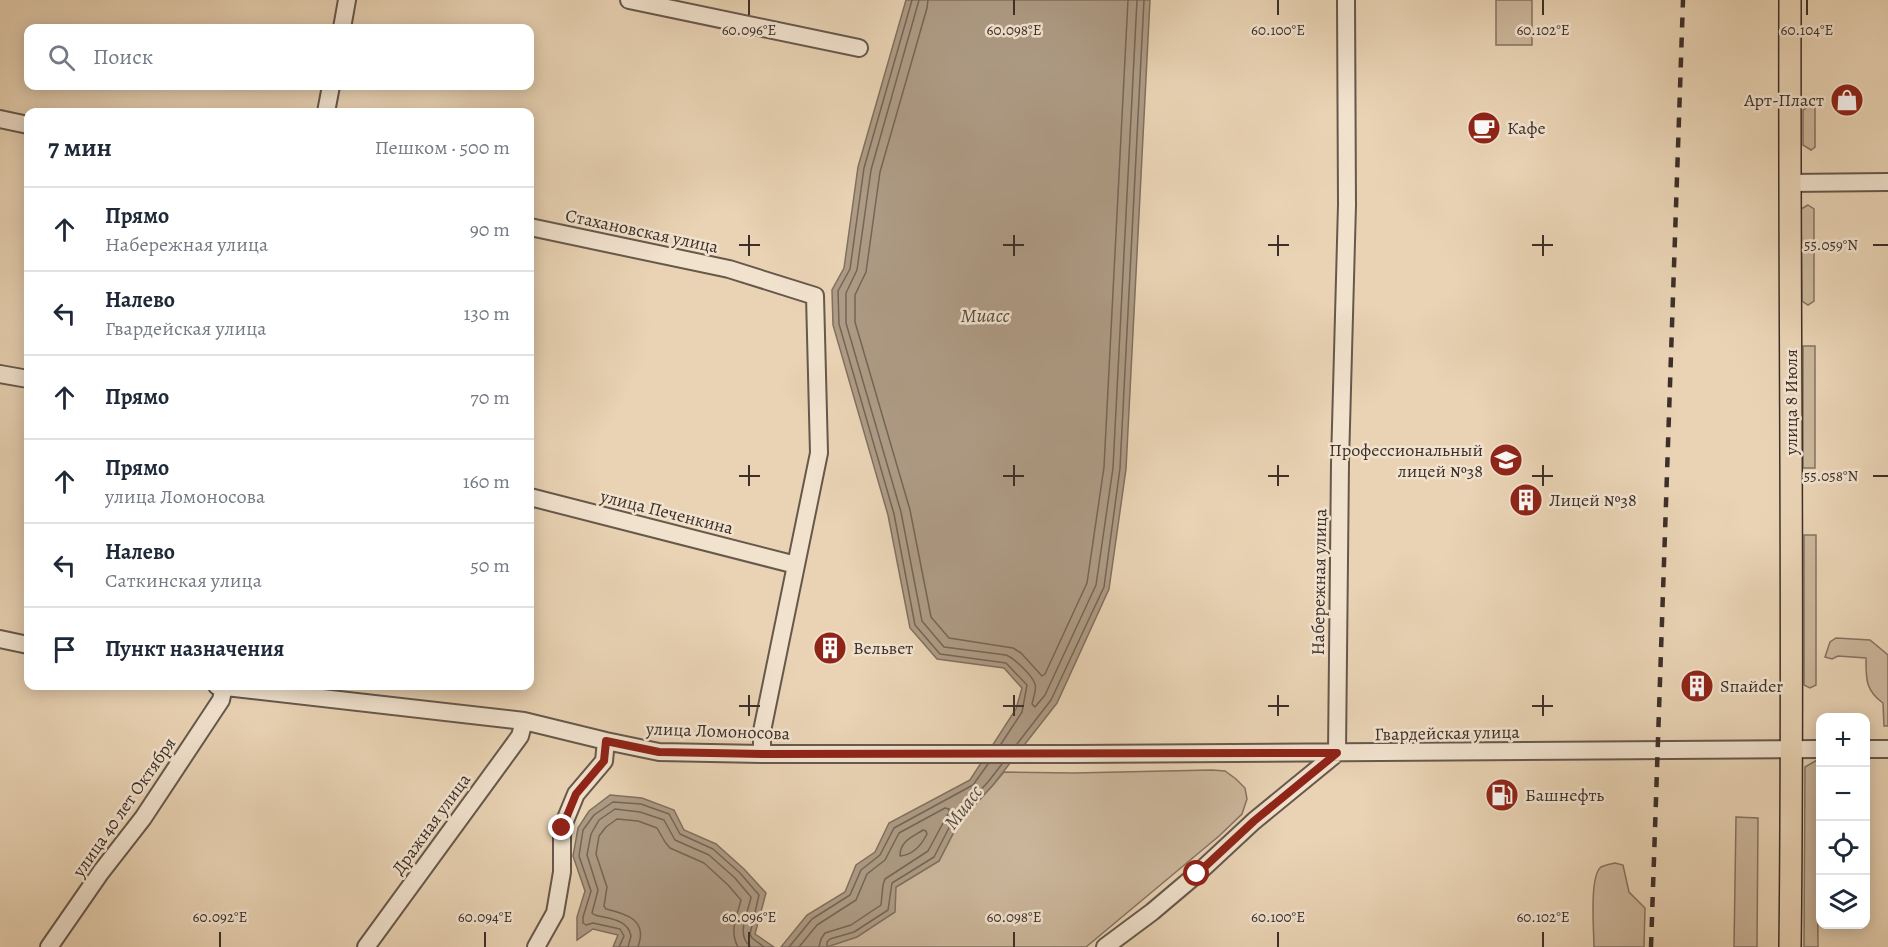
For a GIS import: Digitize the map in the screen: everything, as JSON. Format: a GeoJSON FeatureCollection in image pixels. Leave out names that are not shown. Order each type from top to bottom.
{"type":"FeatureCollection","features":[{"type":"Feature","properties":{"kind":"main road","name":"улица 8 Июля"},"geometry":{"type":"LineString","coordinates":[[1790,0],[1793,749],[1790,947]]}},
{"type":"Feature","properties":{"kind":"street"},"geometry":{"type":"LineString","coordinates":[[343,24],[347,0]]}},
{"type":"Feature","properties":{"kind":"street"},"geometry":{"type":"LineString","coordinates":[[630,0],[859,48]]}},
{"type":"Feature","properties":{"kind":"street","name":"Набережная улица"},"geometry":{"type":"LineString","coordinates":[[1337,753],[1340,463],[1347,205],[1346,0]]}},
{"type":"Feature","properties":{"kind":"street"},"geometry":{"type":"LineString","coordinates":[[327,108],[330,90]]}},
{"type":"Feature","properties":{"kind":"street"},"geometry":{"type":"LineString","coordinates":[[0,119],[24,124]]}},
{"type":"Feature","properties":{"kind":"street"},"geometry":{"type":"LineString","coordinates":[[1789,183],[1888,182]]}},
{"type":"Feature","properties":{"kind":"street","name":"Стахановская улица"},"geometry":{"type":"LineString","coordinates":[[534,228],[729,269],[815,296],[819,453],[796,564]]}},
{"type":"Feature","properties":{"kind":"street"},"geometry":{"type":"LineString","coordinates":[[0,374],[24,378]]}},
{"type":"Feature","properties":{"kind":"street","name":"улица Печенкина"},"geometry":{"type":"LineString","coordinates":[[534,498],[796,564]]}},
{"type":"Feature","properties":{"kind":"street"},"geometry":{"type":"LineString","coordinates":[[762,754],[762,731],[796,564]]}},
{"type":"Feature","properties":{"kind":"street"},"geometry":{"type":"LineString","coordinates":[[0,639],[24,644]]}},
{"type":"Feature","properties":{"kind":"street","name":"улица 40 лет Октября"},"geometry":{"type":"LineString","coordinates":[[48,947],[143,818],[221,700],[222,690]]}},
{"type":"Feature","properties":{"kind":"street","name":"улица Ломоносова"},"geometry":{"type":"LineString","coordinates":[[257,690],[524,721],[659,752],[1074,754]]}},
{"type":"Feature","properties":{"kind":"street","name":"Дражная улица"},"geometry":{"type":"LineString","coordinates":[[366,947],[520,736],[524,721]]}},
{"type":"Feature","properties":{"kind":"street"},"geometry":{"type":"LineString","coordinates":[[536,947],[555,913],[562,872],[562,828],[576,794],[604,761],[606,741]]}},
{"type":"Feature","properties":{"kind":"street","name":"Гвардейская улица"},"geometry":{"type":"LineString","coordinates":[[1074,754],[1816,749]]}},
{"type":"Feature","properties":{"kind":"street"},"geometry":{"type":"LineString","coordinates":[[1870,749],[1888,749]]}},
{"type":"Feature","properties":{"kind":"street"},"geometry":{"type":"LineString","coordinates":[[1105,947],[1152,912],[1254,821],[1337,753]]}},
{"type":"Feature","properties":{"kind":"shaded area"},"geometry":{"type":"Polygon","coordinates":[[[1496,0],[1532,0],[1532,45],[1496,45],[1496,0]]]}},
{"type":"Feature","properties":{"kind":"shaded area"},"geometry":{"type":"Polygon","coordinates":[[[1815,103],[1815,147],[1811,150],[1803,145],[1803,110],[1815,103]]]}},
{"type":"Feature","properties":{"kind":"shaded area"},"geometry":{"type":"Polygon","coordinates":[[[1808,205],[1814,209],[1814,301],[1808,305],[1802,301],[1801,209],[1808,205]]]}},
{"type":"Feature","properties":{"kind":"shaded area"},"geometry":{"type":"Polygon","coordinates":[[[1803,346],[1815,346],[1815,468],[1803,468],[1803,346]]]}},
{"type":"Feature","properties":{"kind":"shaded area"},"geometry":{"type":"Polygon","coordinates":[[[1804,535],[1816,535],[1816,685],[1810,688],[1804,685],[1804,535]]]}},
{"type":"Feature","properties":{"kind":"shaded area"},"geometry":{"type":"Polygon","coordinates":[[[1836,638],[1870,640],[1888,655],[1888,726],[1884,726],[1883,703],[1873,693],[1868,683],[1866,658],[1838,656],[1832,659],[1825,657],[1830,642],[1836,638]]]}},
{"type":"Feature","properties":{"kind":"shaded area"},"geometry":{"type":"Polygon","coordinates":[[[1816,761],[1816,929],[1818,929],[1818,947],[1804,947],[1805,767],[1816,761]]]}},
{"type":"Feature","properties":{"kind":"shaded area"},"geometry":{"type":"Polygon","coordinates":[[[1225,771],[1245,788],[1247,799],[1242,814],[1219,836],[1086,947],[827,947],[896,887],[939,861],[959,822],[1004,772],[1225,771]]]}},
{"type":"Feature","properties":{"kind":"shaded area"},"geometry":{"type":"Polygon","coordinates":[[[1736,817],[1758,818],[1757,947],[1734,947],[1736,817]]]}},
{"type":"Feature","properties":{"kind":"shaded area"},"geometry":{"type":"Polygon","coordinates":[[[1615,863],[1623,865],[1629,892],[1645,908],[1644,947],[1594,947],[1593,905],[1597,872],[1601,867],[1615,863]]]}},
{"type":"Feature","properties":{"kind":"water","name":"Миасс"},"geometry":{"type":"Polygon","coordinates":[[[906,0],[1150,0],[1126,469],[1109,589],[1057,703],[993,785],[959,822],[939,861],[896,887],[895,912],[857,937],[827,947],[781,947],[807,915],[845,892],[856,865],[875,852],[889,823],[970,780],[1016,709],[1022,688],[1004,668],[937,659],[910,628],[888,515],[833,325],[832,290],[844,268],[858,167],[906,0]]]}},
{"type":"Feature","properties":{"kind":"water"},"geometry":{"type":"Polygon","coordinates":[[[610,795],[642,798],[674,810],[684,830],[716,844],[744,869],[766,893],[755,934],[774,947],[613,947],[618,935],[593,929],[577,940],[577,917],[585,891],[573,856],[578,828],[589,811],[610,795]]]}},
{"type":"Feature","properties":{"kind":"railway"},"geometry":{"type":"LineString","coordinates":[[1651,947],[1683,0]]}},
{"type":"Feature","properties":{"kind":"place","name":"Арт-Пласт"},"geometry":{"type":"Point","coordinates":[1847,100]}},
{"type":"Feature","properties":{"kind":"place","name":"Кафе"},"geometry":{"type":"Point","coordinates":[1484,128]}},
{"type":"Feature","properties":{"kind":"place","name":"Профессиональный лицей №38"},"geometry":{"type":"Point","coordinates":[1506,460]}},
{"type":"Feature","properties":{"kind":"place","name":"Лицей №38"},"geometry":{"type":"Point","coordinates":[1526,500]}},
{"type":"Feature","properties":{"kind":"place","name":"Вельвет"},"geometry":{"type":"Point","coordinates":[830,648]}},
{"type":"Feature","properties":{"kind":"place","name":"Sпайder"},"geometry":{"type":"Point","coordinates":[1697,686]}},
{"type":"Feature","properties":{"kind":"place","name":"Башнефть"},"geometry":{"type":"Point","coordinates":[1502,795]}},
{"type":"Feature","properties":{"kind":"route"},"geometry":{"type":"LineString","coordinates":[[562,828],[576,794],[604,761],[606,741],[659,752],[762,754],[1337,753],[1254,821],[1197,874]]}}]}
